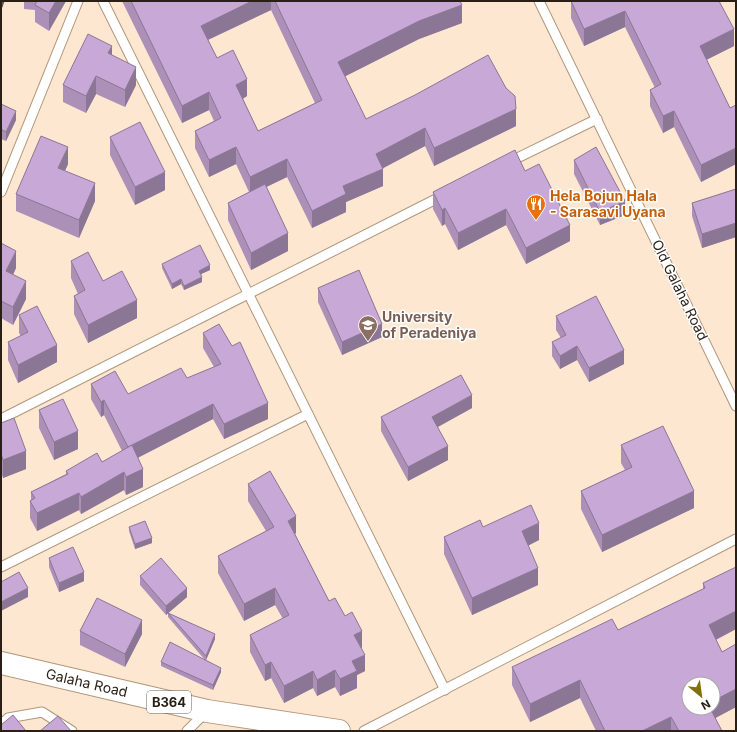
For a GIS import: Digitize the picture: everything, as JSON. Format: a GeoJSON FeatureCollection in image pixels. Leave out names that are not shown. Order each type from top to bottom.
{"type":"FeatureCollection","features":[{"type":"Feature","properties":{"kind":"main road","name":"Galaha Road"},"geometry":{"type":"LineString","coordinates":[[1,663],[207,711],[339,731]]}},
{"type":"Feature","properties":{"kind":"lane"},"geometry":{"type":"LineString","coordinates":[[1,192],[78,1]]}},
{"type":"Feature","properties":{"kind":"lane"},"geometry":{"type":"LineString","coordinates":[[103,1],[445,690]]}},
{"type":"Feature","properties":{"kind":"lane","name":"Old Galaha Road"},"geometry":{"type":"LineString","coordinates":[[539,1],[736,406]]}},
{"type":"Feature","properties":{"kind":"lane"},"geometry":{"type":"LineString","coordinates":[[497,169],[597,119]]}},
{"type":"Feature","properties":{"kind":"lane"},"geometry":{"type":"LineString","coordinates":[[1,419],[248,293],[447,194]]}},
{"type":"Feature","properties":{"kind":"lane"},"geometry":{"type":"LineString","coordinates":[[1,567],[308,414]]}},
{"type":"Feature","properties":{"kind":"lane"},"geometry":{"type":"LineString","coordinates":[[364,731],[736,539]]}},
{"type":"Feature","properties":{"kind":"lane"},"geometry":{"type":"LineString","coordinates":[[187,731],[207,711]]}},
{"type":"Feature","properties":{"kind":"lane"},"geometry":{"type":"LineString","coordinates":[[1,725],[8,718],[42,712],[72,731]]}},
{"type":"Feature","properties":{"kind":"building"},"geometry":{"type":"Polygon","coordinates":[[[37,1],[56,1],[49,13],[35,5],[37,1]]]}},
{"type":"Feature","properties":{"kind":"building"},"geometry":{"type":"Polygon","coordinates":[[[131,1],[252,1],[201,26],[217,58],[233,50],[247,79],[236,85],[258,131],[322,100],[275,1],[460,1],[462,5],[419,21],[338,62],[366,119],[415,95],[488,55],[506,88],[515,96],[516,109],[434,148],[425,128],[376,154],[383,169],[343,186],[346,194],[312,211],[287,159],[250,177],[236,147],[209,160],[195,131],[221,118],[209,92],[182,106],[131,1]]]}},
{"type":"Feature","properties":{"kind":"building"},"geometry":{"type":"Polygon","coordinates":[[[571,1],[719,1],[734,29],[700,46],[730,108],[736,105],[736,148],[701,165],[674,111],[663,116],[650,90],[661,84],[625,11],[584,29],[571,1]]]}},
{"type":"Feature","properties":{"kind":"building"},"geometry":{"type":"Polygon","coordinates":[[[88,34],[112,46],[108,53],[136,67],[125,90],[96,76],[86,96],[63,85],[88,34]]]}},
{"type":"Feature","properties":{"kind":"building"},"geometry":{"type":"Polygon","coordinates":[[[1,104],[16,111],[6,132],[1,129],[1,104]]]}},
{"type":"Feature","properties":{"kind":"building"},"geometry":{"type":"Polygon","coordinates":[[[140,122],[165,172],[135,187],[110,137],[140,122]]]}},
{"type":"Feature","properties":{"kind":"building"},"geometry":{"type":"Polygon","coordinates":[[[41,136],[68,147],[58,168],[95,183],[79,220],[16,194],[41,136]]]}},
{"type":"Feature","properties":{"kind":"building"},"geometry":{"type":"Polygon","coordinates":[[[596,147],[625,201],[600,212],[574,160],[596,147]]]}},
{"type":"Feature","properties":{"kind":"building"},"geometry":{"type":"Polygon","coordinates":[[[515,150],[525,171],[539,164],[570,225],[526,248],[506,209],[458,233],[445,208],[442,210],[433,192],[515,150]]]}},
{"type":"Feature","properties":{"kind":"building"},"geometry":{"type":"Polygon","coordinates":[[[265,184],[288,233],[251,253],[228,203],[265,184]]]}},
{"type":"Feature","properties":{"kind":"building"},"geometry":{"type":"Polygon","coordinates":[[[736,189],[736,223],[702,234],[692,203],[736,189]]]}},
{"type":"Feature","properties":{"kind":"building"},"geometry":{"type":"Polygon","coordinates":[[[1,243],[16,251],[6,271],[26,281],[13,307],[1,301],[1,243]]]}},
{"type":"Feature","properties":{"kind":"building"},"geometry":{"type":"Polygon","coordinates":[[[200,245],[210,265],[199,271],[202,277],[184,286],[181,279],[172,284],[162,264],[200,245]]]}},
{"type":"Feature","properties":{"kind":"building"},"geometry":{"type":"Polygon","coordinates":[[[88,252],[103,281],[122,271],[137,300],[88,325],[74,296],[85,290],[71,261],[88,252]]]}},
{"type":"Feature","properties":{"kind":"building"},"geometry":{"type":"Polygon","coordinates":[[[359,270],[382,324],[342,342],[318,288],[359,270]]]}},
{"type":"Feature","properties":{"kind":"building"},"geometry":{"type":"Polygon","coordinates":[[[596,296],[624,350],[589,368],[577,346],[560,356],[552,342],[566,335],[556,316],[596,296]]]}},
{"type":"Feature","properties":{"kind":"building"},"geometry":{"type":"Polygon","coordinates":[[[37,306],[57,345],[18,365],[8,342],[28,332],[19,315],[37,306]]]}},
{"type":"Feature","properties":{"kind":"building"},"geometry":{"type":"Polygon","coordinates":[[[219,324],[232,346],[240,342],[268,403],[224,424],[213,404],[128,447],[104,400],[101,402],[91,384],[115,371],[128,394],[181,368],[187,378],[221,364],[203,333],[219,324]]]}},
{"type":"Feature","properties":{"kind":"building"},"geometry":{"type":"Polygon","coordinates":[[[461,375],[472,395],[432,417],[448,446],[408,467],[381,417],[461,375]]]}},
{"type":"Feature","properties":{"kind":"building"},"geometry":{"type":"Polygon","coordinates":[[[63,399],[78,431],[54,442],[39,410],[63,399]]]}},
{"type":"Feature","properties":{"kind":"building"},"geometry":{"type":"Polygon","coordinates":[[[14,418],[26,451],[3,460],[1,454],[1,423],[14,418]]]}},
{"type":"Feature","properties":{"kind":"building"},"geometry":{"type":"Polygon","coordinates":[[[663,426],[694,491],[602,535],[581,491],[632,467],[621,445],[663,426]]]}},
{"type":"Feature","properties":{"kind":"building"},"geometry":{"type":"Polygon","coordinates":[[[132,445],[143,469],[126,477],[124,472],[81,497],[79,493],[37,513],[30,501],[35,498],[31,492],[68,474],[66,471],[97,453],[102,462],[132,445]]]}},
{"type":"Feature","properties":{"kind":"building"},"geometry":{"type":"Polygon","coordinates":[[[270,471],[296,516],[288,521],[329,601],[335,598],[345,616],[352,612],[362,631],[354,635],[365,655],[352,661],[357,671],[340,679],[335,670],[317,680],[313,671],[284,686],[271,662],[265,665],[250,635],[289,615],[275,588],[244,604],[218,556],[274,527],[248,484],[270,471]]]}},
{"type":"Feature","properties":{"kind":"building"},"geometry":{"type":"Polygon","coordinates":[[[531,505],[539,523],[522,531],[538,568],[472,598],[444,537],[480,520],[483,527],[531,505]]]}},
{"type":"Feature","properties":{"kind":"building"},"geometry":{"type":"Polygon","coordinates":[[[145,521],[152,538],[135,544],[129,527],[145,521]]]}},
{"type":"Feature","properties":{"kind":"building"},"geometry":{"type":"Polygon","coordinates":[[[73,547],[84,572],[59,583],[49,558],[73,547]]]}},
{"type":"Feature","properties":{"kind":"building"},"geometry":{"type":"Polygon","coordinates":[[[161,558],[187,588],[166,606],[140,576],[161,558]]]}},
{"type":"Feature","properties":{"kind":"building"},"geometry":{"type":"Polygon","coordinates":[[[736,567],[736,611],[709,625],[722,652],[736,644],[736,689],[721,697],[721,676],[681,676],[681,716],[714,716],[722,731],[679,731],[671,717],[642,731],[605,731],[580,680],[530,704],[512,667],[612,619],[618,630],[705,588],[703,583],[736,567]]]}},
{"type":"Feature","properties":{"kind":"building"},"geometry":{"type":"Polygon","coordinates":[[[19,572],[28,588],[1,602],[1,582],[19,572]]]}},
{"type":"Feature","properties":{"kind":"building"},"geometry":{"type":"Polygon","coordinates":[[[97,598],[142,620],[125,654],[80,631],[97,598]]]}},
{"type":"Feature","properties":{"kind":"building"},"geometry":{"type":"Polygon","coordinates":[[[168,613],[215,634],[206,656],[168,613]]]}},
{"type":"Feature","properties":{"kind":"building"},"geometry":{"type":"Polygon","coordinates":[[[170,642],[221,668],[213,685],[161,662],[170,642]]]}},
{"type":"Feature","properties":{"kind":"building"},"geometry":{"type":"Polygon","coordinates":[[[13,715],[26,731],[1,731],[1,725],[13,715]]]}},
{"type":"Feature","properties":{"kind":"building"},"geometry":{"type":"Polygon","coordinates":[[[58,716],[71,731],[40,731],[58,716]]]}},
{"type":"Feature","properties":{"kind":"railway"},"geometry":{"type":"LineString","coordinates":[[1,7],[3,1]]}},
{"type":"Feature","properties":{"kind":"place","name":"Hela Bojun Hala - Sarasavi Uyana"},"geometry":{"type":"Point","coordinates":[536,221]}},
{"type":"Feature","properties":{"kind":"place","name":"University of Peradeniya"},"geometry":{"type":"Point","coordinates":[368,342]}}]}
